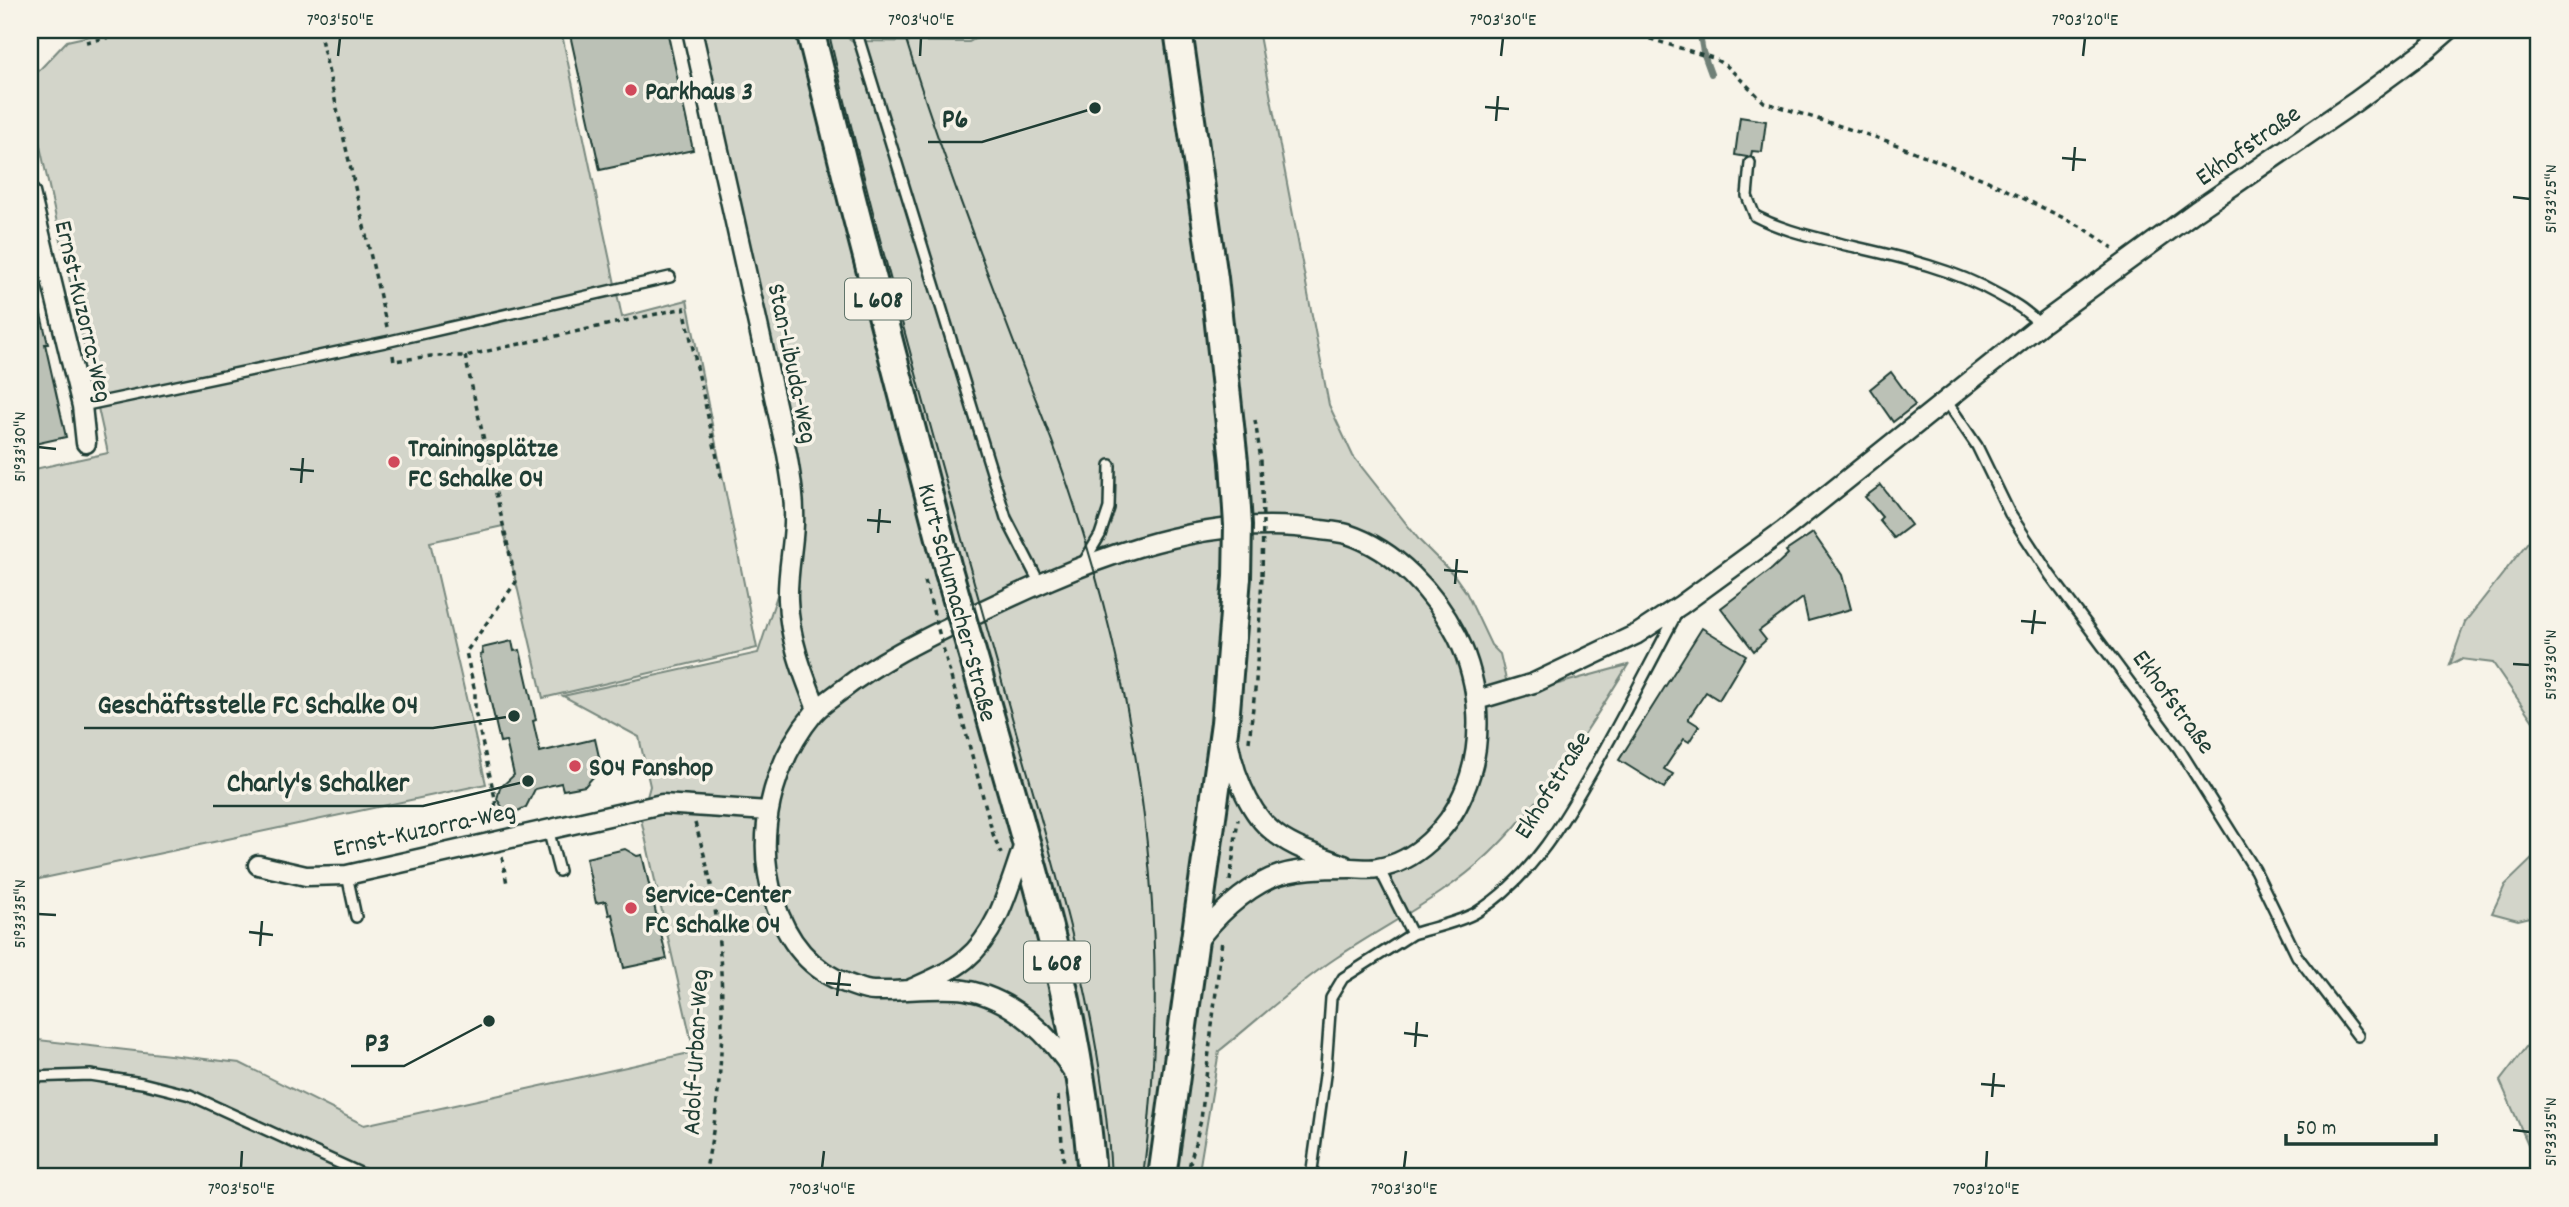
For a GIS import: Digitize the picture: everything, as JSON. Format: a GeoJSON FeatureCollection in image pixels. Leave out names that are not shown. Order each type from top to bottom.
{"type":"FeatureCollection","features":[{"type":"Feature","properties":{"kind":"main road","name":"Kurt-Schumacher-Straße"},"geometry":{"type":"LineString","coordinates":[[810,30],[948,569],[1049,927],[1072,1028],[1092,1177]]}},
{"type":"Feature","properties":{"kind":"main road"},"geometry":{"type":"LineString","coordinates":[[1162,1177],[1225,723],[1237,577],[1238,525],[1234,462],[1214,278],[1178,30]]}},
{"type":"Feature","properties":{"kind":"street","name":"Stan-Libuda-Weg"},"geometry":{"type":"LineString","coordinates":[[692,30],[787,454],[794,512],[788,598],[791,627],[799,662],[817,709]]}},
{"type":"Feature","properties":{"kind":"street","name":"Ekhofstraße"},"geometry":{"type":"LineString","coordinates":[[1477,701],[1534,683],[1637,634],[1681,605],[1784,530],[2040,325],[2129,259],[2355,102],[2449,30]]}},
{"type":"Feature","properties":{"kind":"street","name":"Ernst-Kuzorra-Weg"},"geometry":{"type":"LineString","coordinates":[[30,193],[82,406],[86,443]]}},
{"type":"Feature","properties":{"kind":"street"},"geometry":{"type":"LineString","coordinates":[[1081,1085],[1069,1064],[1027,1018],[998,1002],[965,990],[868,991],[830,977],[807,960],[788,933],[773,898],[766,860],[768,811],[784,762],[817,709],[859,677],[910,646],[1082,565],[1164,541],[1242,525],[1294,526],[1348,534],[1387,554],[1417,580],[1445,612],[1463,649],[1477,701],[1476,751],[1463,794],[1442,831],[1411,855],[1379,868],[1310,869],[1271,878],[1226,911],[1208,927],[1192,948]]}},
{"type":"Feature","properties":{"kind":"street"},"geometry":{"type":"LineString","coordinates":[[1225,723],[1230,755],[1250,803],[1269,829],[1294,845],[1350,868]]}},
{"type":"Feature","properties":{"kind":"street","name":"Ernst-Kuzorra-Weg"},"geometry":{"type":"LineString","coordinates":[[258,865],[306,876],[347,875],[662,804],[768,811]]}},
{"type":"Feature","properties":{"kind":"street"},"geometry":{"type":"LineString","coordinates":[[906,991],[944,974],[967,958],[990,931],[1025,842]]}},
{"type":"Feature","properties":{"kind":"lane"},"geometry":{"type":"LineString","coordinates":[[856,30],[1006,519],[1040,584]]}},
{"type":"Feature","properties":{"kind":"lane"},"geometry":{"type":"LineString","coordinates":[[1750,163],[1747,196],[1755,216],[1781,230],[1893,256],[1950,273],[1986,287],[2027,310],[2040,325]]}},
{"type":"Feature","properties":{"kind":"lane"},"geometry":{"type":"LineString","coordinates":[[82,406],[390,341],[670,277]]}},
{"type":"Feature","properties":{"kind":"lane","name":"Ekhofstraße"},"geometry":{"type":"LineString","coordinates":[[1945,400],[1976,446],[2010,514],[2050,575],[2179,749],[2255,870],[2297,956],[2358,1035]]}},
{"type":"Feature","properties":{"kind":"lane"},"geometry":{"type":"LineString","coordinates":[[1082,565],[1100,535],[1110,508],[1111,465]]}},
{"type":"Feature","properties":{"kind":"lane","name":"Ekhofstraße"},"geometry":{"type":"LineString","coordinates":[[1311,1177],[1326,1068],[1331,998],[1343,978],[1412,934],[1475,914],[1507,890],[1539,856],[1571,809],[1681,605]]}},
{"type":"Feature","properties":{"kind":"lane"},"geometry":{"type":"LineString","coordinates":[[548,829],[559,871]]}},
{"type":"Feature","properties":{"kind":"lane"},"geometry":{"type":"LineString","coordinates":[[1379,868],[1412,934]]}},
{"type":"Feature","properties":{"kind":"lane"},"geometry":{"type":"LineString","coordinates":[[347,875],[356,917]]}},
{"type":"Feature","properties":{"kind":"lane"},"geometry":{"type":"LineString","coordinates":[[30,1077],[89,1075],[142,1083],[190,1096],[369,1177]]}},
{"type":"Feature","properties":{"kind":"path"},"geometry":{"type":"LineString","coordinates":[[86,42],[144,30]]}},
{"type":"Feature","properties":{"kind":"path"},"geometry":{"type":"LineString","coordinates":[[319,30],[390,341]]}},
{"type":"Feature","properties":{"kind":"path"},"geometry":{"type":"LineString","coordinates":[[1621,30],[1713,58],[1728,67],[1764,102],[1887,141],[1986,180],[2084,228],[2129,259]]}},
{"type":"Feature","properties":{"kind":"path"},"geometry":{"type":"LineString","coordinates":[[394,361],[431,356],[465,356],[684,307],[722,480]]}},
{"type":"Feature","properties":{"kind":"path"},"geometry":{"type":"LineString","coordinates":[[465,356],[516,582],[466,652],[475,692],[475,711],[495,798],[498,841],[507,884]]}},
{"type":"Feature","properties":{"kind":"path"},"geometry":{"type":"LineString","coordinates":[[925,581],[993,834],[1011,878]]}},
{"type":"Feature","properties":{"kind":"path","name":"Adolf-Urban-Weg"},"geometry":{"type":"LineString","coordinates":[[691,805],[711,886],[720,963],[721,1029],[714,1135],[704,1177]]}},
{"type":"Feature","properties":{"kind":"path"},"geometry":{"type":"LineString","coordinates":[[1187,1177],[1201,1120],[1226,911]]}},
{"type":"Feature","properties":{"kind":"shaded area","name":"Trainingsplätze FC Schalke 04"},"geometry":{"type":"Polygon","coordinates":[[[116,30],[561,30],[622,317],[687,300],[757,648],[543,698],[503,526],[430,542],[486,784],[30,881],[30,470],[108,453],[30,101],[30,80],[67,41],[116,30]]]}},
{"type":"Feature","properties":{"kind":"shaded area"},"geometry":{"type":"Polygon","coordinates":[[[692,30],[836,30],[853,41],[969,42],[991,30],[1258,30],[1329,405],[1353,456],[1420,541],[1454,575],[1466,592],[1491,645],[1500,654],[1510,697],[1628,665],[1547,787],[1490,853],[1435,897],[1321,968],[1219,1051],[1198,1177],[30,1177],[30,1039],[240,1063],[364,1125],[694,1052],[641,819],[650,786],[639,737],[563,696],[758,653],[788,562],[795,491],[692,30]]]}},
{"type":"Feature","properties":{"kind":"shaded area"},"geometry":{"type":"Polygon","coordinates":[[[2539,528],[2539,730],[2493,663],[2461,659],[2450,665],[2465,622],[2539,528]]]}},
{"type":"Feature","properties":{"kind":"shaded area"},"geometry":{"type":"Polygon","coordinates":[[[2539,852],[2539,915],[2518,920],[2492,913],[2505,885],[2539,852]]]}},
{"type":"Feature","properties":{"kind":"shaded area"},"geometry":{"type":"Polygon","coordinates":[[[2539,1030],[2539,1169],[2500,1081],[2539,1030]]]}},
{"type":"Feature","properties":{"kind":"building","name":"Parkhaus 3"},"geometry":{"type":"Polygon","coordinates":[[[569,30],[667,30],[693,150],[600,170],[569,30]]]}},
{"type":"Feature","properties":{"kind":"building"},"geometry":{"type":"Polygon","coordinates":[[[1740,117],[1766,121],[1762,152],[1752,151],[1751,156],[1747,157],[1735,155],[1740,117]]]}},
{"type":"Feature","properties":{"kind":"building"},"geometry":{"type":"Polygon","coordinates":[[[36,294],[66,437],[30,445],[30,295],[36,294]]]}},
{"type":"Feature","properties":{"kind":"building"},"geometry":{"type":"Polygon","coordinates":[[[1891,372],[1915,405],[1893,422],[1870,389],[1891,372]]]}},
{"type":"Feature","properties":{"kind":"building"},"geometry":{"type":"Polygon","coordinates":[[[1881,485],[1911,525],[1894,538],[1879,520],[1882,517],[1865,497],[1881,485]]]}},
{"type":"Feature","properties":{"kind":"building"},"geometry":{"type":"Polygon","coordinates":[[[1813,533],[1842,575],[1851,609],[1808,621],[1803,598],[1759,631],[1766,640],[1754,651],[1721,608],[1772,569],[1788,554],[1786,551],[1813,533]]]}},
{"type":"Feature","properties":{"kind":"building"},"geometry":{"type":"Polygon","coordinates":[[[1702,628],[1746,655],[1719,700],[1706,692],[1688,719],[1699,726],[1689,742],[1684,739],[1664,769],[1673,774],[1664,788],[1619,760],[1702,628]]]}},
{"type":"Feature","properties":{"kind":"building"},"geometry":{"type":"Polygon","coordinates":[[[512,641],[514,651],[520,650],[536,720],[533,721],[540,752],[595,739],[600,761],[595,775],[585,786],[563,790],[561,783],[535,789],[526,807],[514,813],[504,810],[497,799],[500,788],[514,775],[506,741],[500,742],[480,655],[483,654],[482,648],[512,641]]]}},
{"type":"Feature","properties":{"kind":"building","name":"Service-Center FC Schalke 04"},"geometry":{"type":"Polygon","coordinates":[[[625,849],[637,856],[642,855],[667,959],[624,968],[612,914],[609,915],[606,901],[596,903],[586,858],[625,849]]]}},
{"type":"Feature","properties":{"kind":"waterway"},"geometry":{"type":"LineString","coordinates":[[1699,30],[1711,74]]}},
{"type":"Feature","properties":{"kind":"tram line"},"geometry":{"type":"LineString","coordinates":[[828,30],[913,364],[1072,934],[1097,1055],[1111,1177]]}},
{"type":"Feature","properties":{"kind":"tram line"},"geometry":{"type":"LineString","coordinates":[[903,30],[961,202],[1066,480],[1096,578],[1117,662],[1134,747],[1146,832],[1153,918],[1155,1004],[1152,1090],[1143,1177]]}},
{"type":"Feature","properties":{"kind":"place","name":"Parkhaus 3"},"geometry":{"type":"Point","coordinates":[631,90]}},
{"type":"Feature","properties":{"kind":"place","name":"P6"},"geometry":{"type":"Point","coordinates":[1095,108]}},
{"type":"Feature","properties":{"kind":"place","name":"Trainingsplätze FC Schalke 04"},"geometry":{"type":"Point","coordinates":[394,462]}},
{"type":"Feature","properties":{"kind":"place","name":"Geschäftsstelle FC Schalke 04"},"geometry":{"type":"Point","coordinates":[514,716]}},
{"type":"Feature","properties":{"kind":"place","name":"S04 Fanshop"},"geometry":{"type":"Point","coordinates":[575,766]}},
{"type":"Feature","properties":{"kind":"place","name":"Charly's Schalker"},"geometry":{"type":"Point","coordinates":[528,781]}},
{"type":"Feature","properties":{"kind":"place","name":"Service-Center FC Schalke 04"},"geometry":{"type":"Point","coordinates":[631,908]}},
{"type":"Feature","properties":{"kind":"place","name":"P3"},"geometry":{"type":"Point","coordinates":[489,1021]}}]}
